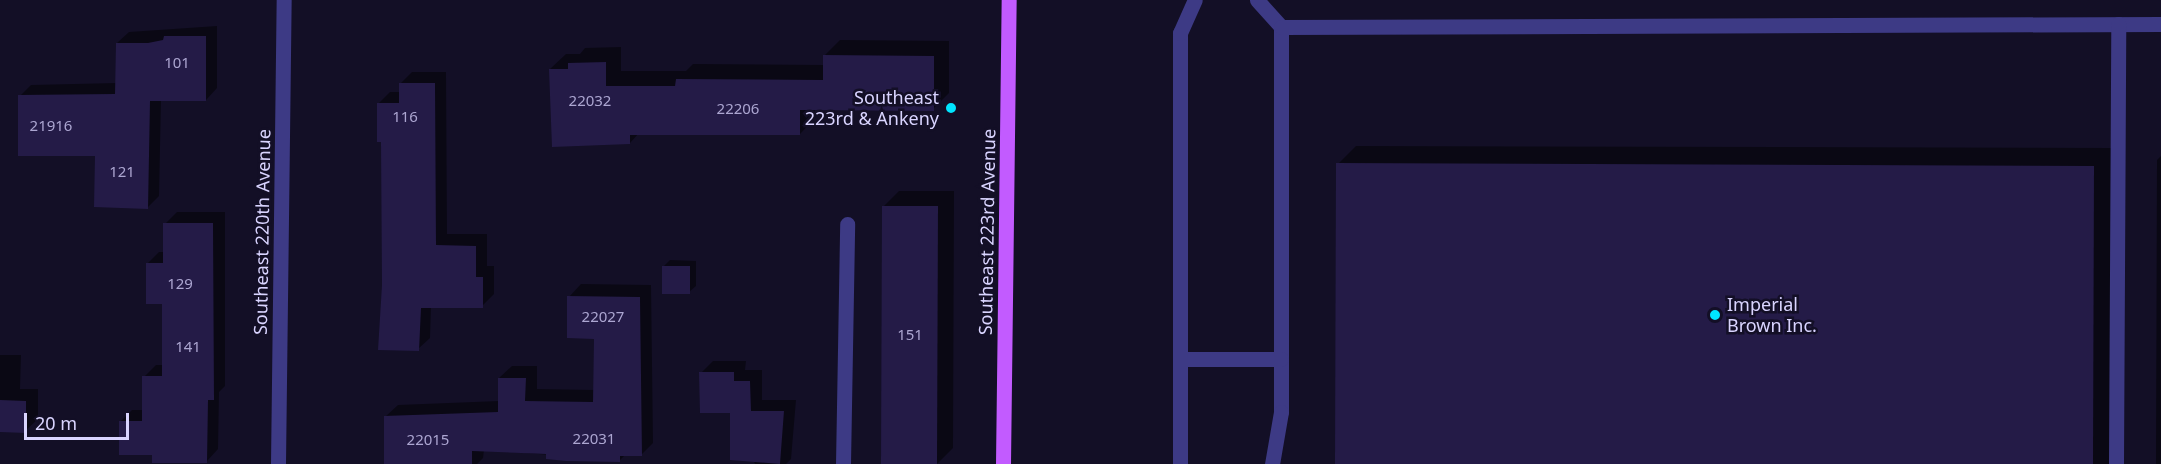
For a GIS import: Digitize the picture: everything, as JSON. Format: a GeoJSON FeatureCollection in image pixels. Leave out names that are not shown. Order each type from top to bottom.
{"type":"FeatureCollection","features":[{"type":"Feature","properties":{"kind":"main road","name":"Southeast 223rd Avenue"},"geometry":{"type":"LineString","coordinates":[[1003,464],[1009,0]]}},
{"type":"Feature","properties":{"kind":"street","name":"Southeast 220th Avenue"},"geometry":{"type":"LineString","coordinates":[[279,464],[284,0]]}},
{"type":"Feature","properties":{"kind":"street"},"geometry":{"type":"LineString","coordinates":[[1180,463],[1180,33],[1195,0]]}},
{"type":"Feature","properties":{"kind":"street"},"geometry":{"type":"LineString","coordinates":[[1257,0],[1281,27],[1281,412],[1272,464]]}},
{"type":"Feature","properties":{"kind":"street"},"geometry":{"type":"LineString","coordinates":[[2116,464],[2118,24]]}},
{"type":"Feature","properties":{"kind":"street"},"geometry":{"type":"LineString","coordinates":[[1281,27],[2161,24]]}},
{"type":"Feature","properties":{"kind":"street"},"geometry":{"type":"LineString","coordinates":[[843,464],[847,224]]}},
{"type":"Feature","properties":{"kind":"street"},"geometry":{"type":"LineString","coordinates":[[1180,359],[1281,359]]}},
{"type":"Feature","properties":{"kind":"building"},"geometry":{"type":"Polygon","coordinates":[[[164,36],[206,36],[206,101],[150,101],[148,209],[94,207],[95,156],[18,156],[18,95],[115,94],[116,43],[148,43],[163,40],[164,36]]]}},
{"type":"Feature","properties":{"kind":"building"},"geometry":{"type":"Polygon","coordinates":[[[823,55],[934,56],[934,111],[800,110],[800,135],[630,135],[630,144],[552,147],[549,69],[568,69],[568,63],[606,62],[606,86],[675,86],[676,79],[823,80],[823,55]]]}},
{"type":"Feature","properties":{"kind":"building"},"geometry":{"type":"Polygon","coordinates":[[[399,83],[435,83],[436,245],[476,246],[476,277],[483,277],[483,308],[421,308],[419,351],[378,350],[382,285],[381,142],[377,142],[377,103],[399,103],[399,83]]]}},
{"type":"Feature","properties":{"kind":"building","name":"Imperial Brown Inc."},"geometry":{"type":"Polygon","coordinates":[[[1336,163],[2094,166],[2093,464],[1335,464],[1336,163]]]}},
{"type":"Feature","properties":{"kind":"building"},"geometry":{"type":"Polygon","coordinates":[[[882,206],[938,206],[937,464],[881,464],[882,206]]]}},
{"type":"Feature","properties":{"kind":"building"},"geometry":{"type":"Polygon","coordinates":[[[163,223],[213,223],[214,400],[208,400],[207,463],[152,463],[152,455],[119,455],[119,421],[142,421],[142,376],[162,376],[162,304],[146,304],[146,263],[163,263],[163,223]]]}},
{"type":"Feature","properties":{"kind":"building"},"geometry":{"type":"Polygon","coordinates":[[[662,266],[690,266],[690,294],[662,294],[662,266]]]}},
{"type":"Feature","properties":{"kind":"building"},"geometry":{"type":"Polygon","coordinates":[[[567,296],[640,297],[642,456],[620,456],[620,462],[566,461],[546,459],[546,454],[472,451],[472,464],[384,464],[384,416],[498,412],[498,378],[526,378],[525,401],[593,402],[594,339],[567,338],[567,296]]]}},
{"type":"Feature","properties":{"kind":"building"},"geometry":{"type":"Polygon","coordinates":[[[699,372],[734,372],[734,381],[750,381],[751,411],[784,411],[780,464],[730,460],[730,413],[700,413],[699,372]]]}},
{"type":"Feature","properties":{"kind":"building"},"geometry":{"type":"Polygon","coordinates":[[[0,400],[26,401],[26,433],[0,432],[0,400]]]}},
{"type":"Feature","properties":{"kind":"place","name":"Southeast 223rd & Ankeny"},"geometry":{"type":"Point","coordinates":[951,108]}},
{"type":"Feature","properties":{"kind":"place","name":"Imperial Brown Inc."},"geometry":{"type":"Point","coordinates":[1715,315]}}]}
